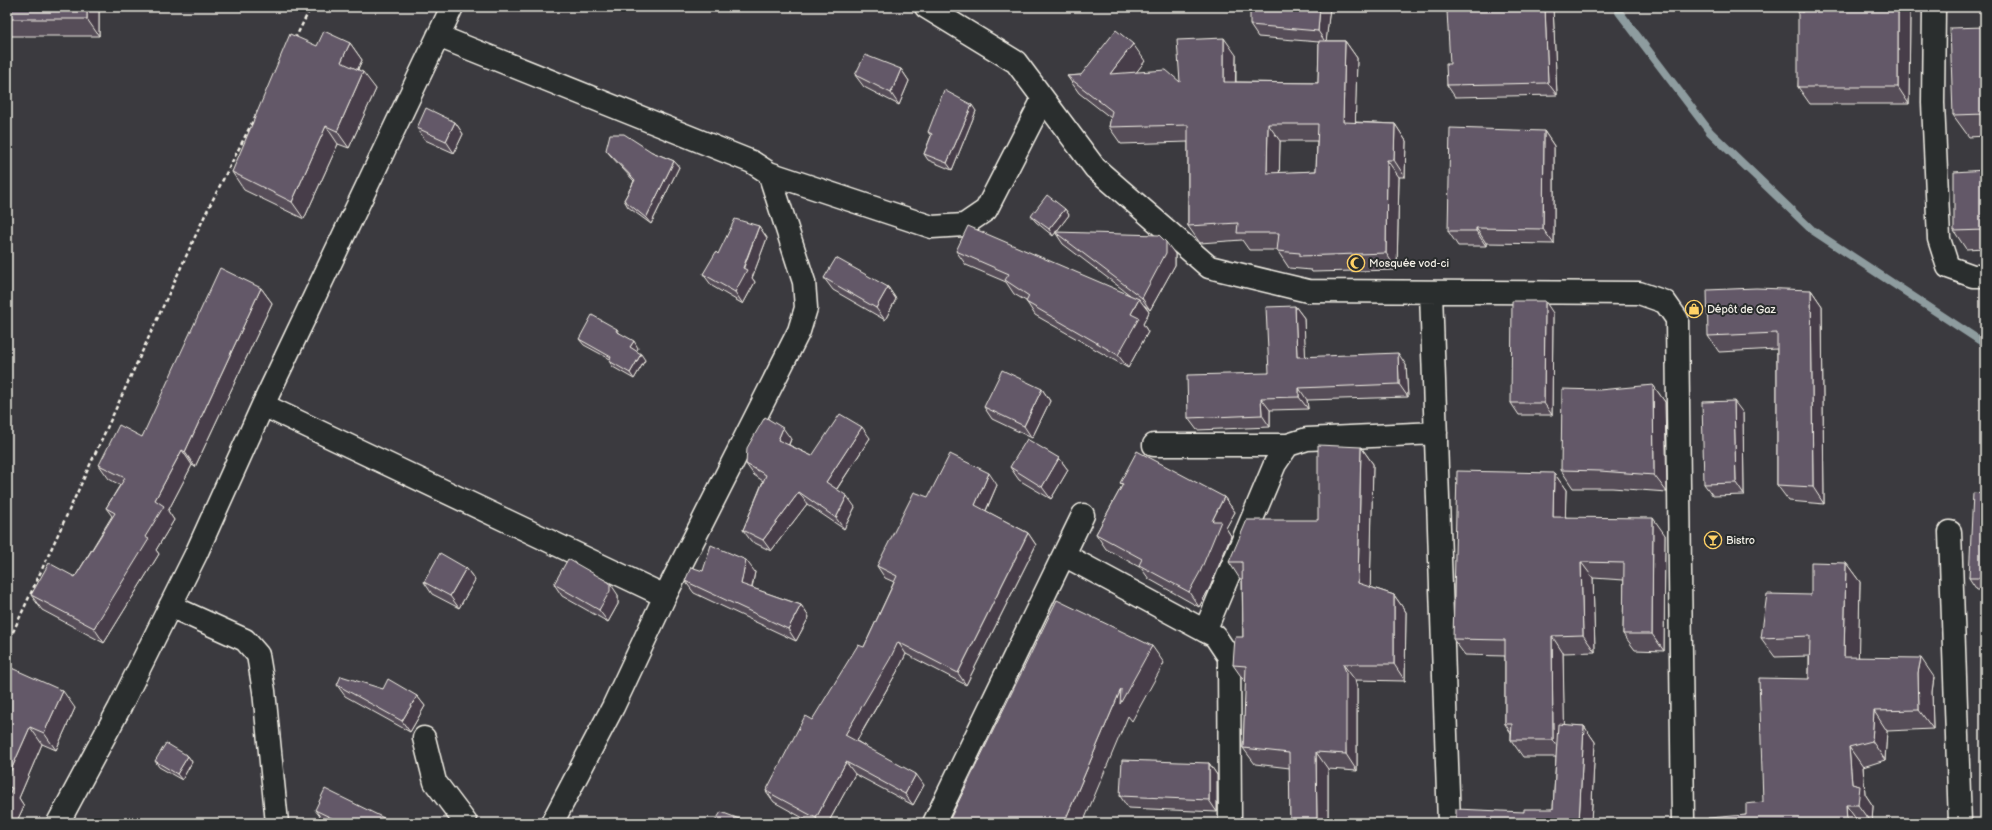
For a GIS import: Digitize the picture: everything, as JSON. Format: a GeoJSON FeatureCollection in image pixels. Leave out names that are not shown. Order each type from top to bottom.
{"type":"FeatureCollection","features":[{"type":"Feature","properties":{"kind":"street"},"geometry":{"type":"LineString","coordinates":[[58,823],[118,709],[196,554],[263,405],[452,7]]}},
{"type":"Feature","properties":{"kind":"street"},"geometry":{"type":"LineString","coordinates":[[926,7],[1016,62],[1094,168],[1209,267],[1308,291],[1639,293],[1665,302],[1677,319],[1683,823]]}},
{"type":"Feature","properties":{"kind":"street"},"geometry":{"type":"LineString","coordinates":[[1934,7],[1933,103],[1939,239],[1948,267],[1973,276],[1985,276]]}},
{"type":"Feature","properties":{"kind":"street"},"geometry":{"type":"LineString","coordinates":[[438,36],[752,162],[769,173],[932,227],[964,225],[986,210],[1043,99]]}},
{"type":"Feature","properties":{"kind":"street"},"geometry":{"type":"LineString","coordinates":[[552,823],[613,707],[665,596],[799,331],[806,308],[804,282],[769,173]]}},
{"type":"Feature","properties":{"kind":"street"},"geometry":{"type":"LineString","coordinates":[[1431,292],[1449,823]]}},
{"type":"Feature","properties":{"kind":"street"},"geometry":{"type":"LineString","coordinates":[[263,405],[665,596]]}},
{"type":"Feature","properties":{"kind":"street"},"geometry":{"type":"LineString","coordinates":[[1154,445],[1288,445],[1307,439],[1436,433]]}},
{"type":"Feature","properties":{"kind":"street"},"geometry":{"type":"LineString","coordinates":[[1205,631],[1274,464],[1288,445]]}},
{"type":"Feature","properties":{"kind":"street"},"geometry":{"type":"LineString","coordinates":[[934,823],[1083,515]]}},
{"type":"Feature","properties":{"kind":"street"},"geometry":{"type":"LineString","coordinates":[[1950,532],[1960,823]]}},
{"type":"Feature","properties":{"kind":"street"},"geometry":{"type":"LineString","coordinates":[[1064,555],[1215,636],[1222,644],[1229,657],[1230,823]]}},
{"type":"Feature","properties":{"kind":"street"},"geometry":{"type":"LineString","coordinates":[[170,606],[245,640],[258,655],[264,691],[277,823]]}},
{"type":"Feature","properties":{"kind":"street"},"geometry":{"type":"LineString","coordinates":[[424,738],[435,782],[466,823]]}},
{"type":"Feature","properties":{"kind":"path"},"geometry":{"type":"LineString","coordinates":[[293,43],[311,7]]}},
{"type":"Feature","properties":{"kind":"path"},"geometry":{"type":"LineString","coordinates":[[7,644],[206,214],[260,107]]}},
{"type":"Feature","properties":{"kind":"building"},"geometry":{"type":"Polygon","coordinates":[[[7,7],[87,7],[87,19],[7,19],[7,7]]]}},
{"type":"Feature","properties":{"kind":"building"},"geometry":{"type":"Polygon","coordinates":[[[1250,7],[1320,7],[1318,31],[1250,25],[1250,7]]]}},
{"type":"Feature","properties":{"kind":"building"},"geometry":{"type":"Polygon","coordinates":[[[1451,7],[1545,7],[1548,83],[1447,85],[1446,64],[1450,64],[1447,11],[1451,10],[1451,7]]]}},
{"type":"Feature","properties":{"kind":"building"},"geometry":{"type":"Polygon","coordinates":[[[1803,7],[1898,7],[1898,87],[1798,87],[1798,12],[1803,12],[1803,7]]]}},
{"type":"Feature","properties":{"kind":"building"},"geometry":{"type":"Polygon","coordinates":[[[1985,27],[1985,114],[1953,115],[1950,28],[1985,27]]]}},
{"type":"Feature","properties":{"kind":"building"},"geometry":{"type":"Polygon","coordinates":[[[1116,30],[1133,44],[1110,74],[1166,70],[1180,82],[1177,40],[1224,38],[1224,82],[1318,83],[1319,41],[1345,41],[1343,122],[1395,124],[1394,160],[1387,160],[1386,253],[1300,256],[1300,253],[1277,251],[1279,233],[1237,233],[1238,223],[1188,226],[1188,125],[1109,127],[1112,111],[1067,76],[1081,75],[1116,30]],[[1268,124],[1267,173],[1316,171],[1318,124],[1268,124]]]}},
{"type":"Feature","properties":{"kind":"building"},"geometry":{"type":"Polygon","coordinates":[[[324,31],[350,43],[341,62],[363,72],[337,131],[326,126],[292,202],[232,172],[290,34],[317,46],[324,31]]]}},
{"type":"Feature","properties":{"kind":"building"},"geometry":{"type":"Polygon","coordinates":[[[865,55],[901,69],[891,93],[855,75],[865,55]]]}},
{"type":"Feature","properties":{"kind":"building"},"geometry":{"type":"Polygon","coordinates":[[[944,90],[972,105],[947,163],[924,154],[932,134],[928,132],[944,90]]]}},
{"type":"Feature","properties":{"kind":"building"},"geometry":{"type":"Polygon","coordinates":[[[426,108],[455,122],[446,141],[417,128],[426,108]]]}},
{"type":"Feature","properties":{"kind":"building"},"geometry":{"type":"Polygon","coordinates":[[[1450,128],[1544,131],[1543,229],[1476,228],[1476,231],[1448,231],[1450,128]]]}},
{"type":"Feature","properties":{"kind":"building"},"geometry":{"type":"Polygon","coordinates":[[[610,134],[624,134],[652,152],[674,161],[646,218],[624,200],[635,180],[606,150],[610,134]]]}},
{"type":"Feature","properties":{"kind":"building"},"geometry":{"type":"Polygon","coordinates":[[[1985,170],[1985,230],[1954,231],[1954,172],[1985,170]]]}},
{"type":"Feature","properties":{"kind":"building"},"geometry":{"type":"Polygon","coordinates":[[[1047,195],[1065,209],[1049,229],[1031,216],[1047,195]]]}},
{"type":"Feature","properties":{"kind":"building"},"geometry":{"type":"Polygon","coordinates":[[[735,219],[759,226],[743,268],[747,270],[735,292],[703,274],[716,252],[718,254],[735,219]]]}},
{"type":"Feature","properties":{"kind":"building"},"geometry":{"type":"Polygon","coordinates":[[[968,226],[1139,299],[1131,314],[1139,318],[1118,355],[1026,302],[1029,296],[1005,280],[1009,274],[956,251],[968,226]]]}},
{"type":"Feature","properties":{"kind":"building"},"geometry":{"type":"Polygon","coordinates":[[[1055,232],[1159,235],[1166,242],[1166,253],[1142,298],[1055,232]]]}},
{"type":"Feature","properties":{"kind":"building"},"geometry":{"type":"Polygon","coordinates":[[[836,258],[888,287],[876,308],[824,278],[836,258]]]}},
{"type":"Feature","properties":{"kind":"building"},"geometry":{"type":"Polygon","coordinates":[[[220,268],[261,288],[185,452],[182,450],[155,500],[164,506],[145,537],[149,539],[94,628],[31,595],[49,563],[75,577],[115,513],[106,508],[125,478],[99,465],[119,425],[142,437],[220,268]]]}},
{"type":"Feature","properties":{"kind":"building"},"geometry":{"type":"Polygon","coordinates":[[[1756,288],[1811,290],[1813,487],[1777,485],[1777,333],[1708,336],[1707,290],[1756,288]]]}},
{"type":"Feature","properties":{"kind":"building"},"geometry":{"type":"Polygon","coordinates":[[[1512,301],[1545,301],[1544,403],[1511,403],[1512,301]]]}},
{"type":"Feature","properties":{"kind":"building"},"geometry":{"type":"Polygon","coordinates":[[[1295,306],[1297,357],[1398,353],[1399,384],[1299,388],[1299,397],[1261,398],[1262,415],[1188,418],[1187,375],[1269,373],[1266,307],[1295,306]]]}},
{"type":"Feature","properties":{"kind":"building"},"geometry":{"type":"Polygon","coordinates":[[[592,315],[617,329],[616,331],[634,341],[630,347],[641,354],[630,373],[609,361],[611,357],[579,339],[592,315]]]}},
{"type":"Feature","properties":{"kind":"building"},"geometry":{"type":"Polygon","coordinates":[[[1002,370],[1042,389],[1024,426],[984,407],[1002,370]]]}},
{"type":"Feature","properties":{"kind":"building"},"geometry":{"type":"Polygon","coordinates":[[[1653,385],[1654,475],[1561,470],[1562,389],[1599,390],[1653,385]]]}},
{"type":"Feature","properties":{"kind":"building"},"geometry":{"type":"Polygon","coordinates":[[[1734,401],[1736,483],[1704,484],[1702,402],[1734,401]]]}},
{"type":"Feature","properties":{"kind":"building"},"geometry":{"type":"Polygon","coordinates":[[[840,414],[862,427],[826,482],[847,496],[836,518],[799,492],[763,540],[743,530],[766,475],[746,464],[747,448],[765,417],[783,428],[778,440],[812,456],[840,414]]]}},
{"type":"Feature","properties":{"kind":"building"},"geometry":{"type":"Polygon","coordinates":[[[1027,439],[1059,458],[1042,487],[1010,467],[1027,439]]]}},
{"type":"Feature","properties":{"kind":"building"},"geometry":{"type":"Polygon","coordinates":[[[1318,445],[1361,447],[1358,583],[1394,595],[1394,664],[1343,664],[1346,672],[1346,754],[1316,752],[1317,823],[1290,823],[1289,753],[1243,748],[1246,666],[1233,665],[1235,637],[1243,637],[1242,562],[1229,562],[1247,520],[1318,520],[1318,445]]]}},
{"type":"Feature","properties":{"kind":"building"},"geometry":{"type":"Polygon","coordinates":[[[1137,451],[1224,497],[1212,521],[1221,521],[1200,572],[1189,592],[1139,565],[1142,559],[1096,534],[1123,484],[1120,483],[1137,451]]]}},
{"type":"Feature","properties":{"kind":"building"},"geometry":{"type":"Polygon","coordinates":[[[950,454],[989,473],[975,505],[1028,533],[958,673],[898,642],[890,659],[845,735],[916,774],[905,794],[846,762],[816,818],[766,791],[805,716],[812,720],[858,645],[864,647],[897,576],[877,566],[914,492],[928,497],[950,454]]]}},
{"type":"Feature","properties":{"kind":"building"},"geometry":{"type":"Polygon","coordinates":[[[1457,471],[1554,473],[1553,517],[1653,518],[1652,634],[1623,634],[1624,563],[1581,562],[1583,635],[1552,636],[1553,740],[1511,740],[1512,724],[1505,724],[1505,640],[1453,639],[1457,471]]]}},
{"type":"Feature","properties":{"kind":"building"},"geometry":{"type":"Polygon","coordinates":[[[1973,493],[1985,494],[1985,578],[1969,578],[1973,493]]]}},
{"type":"Feature","properties":{"kind":"building"},"geometry":{"type":"Polygon","coordinates":[[[711,545],[746,560],[741,584],[801,605],[788,629],[685,581],[691,567],[703,571],[711,545]]]}},
{"type":"Feature","properties":{"kind":"building"},"geometry":{"type":"Polygon","coordinates":[[[440,553],[466,568],[450,596],[424,582],[440,553]]]}},
{"type":"Feature","properties":{"kind":"building"},"geometry":{"type":"Polygon","coordinates":[[[568,559],[610,583],[610,591],[599,610],[554,584],[568,559]]]}},
{"type":"Feature","properties":{"kind":"building"},"geometry":{"type":"Polygon","coordinates":[[[1811,562],[1846,563],[1844,657],[1921,658],[1918,673],[1919,710],[1874,711],[1872,741],[1849,747],[1852,784],[1860,786],[1858,805],[1846,805],[1847,823],[1708,823],[1708,818],[1746,815],[1746,804],[1763,802],[1759,678],[1809,679],[1810,636],[1761,638],[1767,594],[1811,595],[1811,562]]]}},
{"type":"Feature","properties":{"kind":"building"},"geometry":{"type":"Polygon","coordinates":[[[1057,600],[1152,646],[1120,704],[1121,689],[1064,823],[948,823],[1057,600]]]}},
{"type":"Feature","properties":{"kind":"building"},"geometry":{"type":"Polygon","coordinates":[[[7,666],[63,691],[44,733],[30,727],[7,779],[7,666]]]}},
{"type":"Feature","properties":{"kind":"building"},"geometry":{"type":"Polygon","coordinates":[[[341,676],[383,689],[388,679],[417,696],[402,721],[337,685],[341,676]]]}},
{"type":"Feature","properties":{"kind":"building"},"geometry":{"type":"Polygon","coordinates":[[[1558,724],[1584,726],[1579,823],[1456,823],[1456,809],[1524,812],[1524,809],[1553,809],[1558,724]]]}},
{"type":"Feature","properties":{"kind":"building"},"geometry":{"type":"Polygon","coordinates":[[[166,743],[188,756],[177,774],[155,761],[166,743]]]}},
{"type":"Feature","properties":{"kind":"building"},"geometry":{"type":"Polygon","coordinates":[[[1122,760],[1209,763],[1209,800],[1120,796],[1122,760]]]}},
{"type":"Feature","properties":{"kind":"building"},"geometry":{"type":"Polygon","coordinates":[[[7,786],[12,788],[7,799],[7,786]]]}},
{"type":"Feature","properties":{"kind":"building"},"geometry":{"type":"Polygon","coordinates":[[[325,789],[394,823],[342,823],[315,810],[325,789]]]}},
{"type":"Feature","properties":{"kind":"building"},"geometry":{"type":"Polygon","coordinates":[[[721,812],[750,823],[714,823],[721,812]]]}},
{"type":"Feature","properties":{"kind":"building"},"geometry":{"type":"Polygon","coordinates":[[[1975,821],[1985,821],[1985,823],[1975,823],[1975,821]]]}},
{"type":"Feature","properties":{"kind":"waterway"},"geometry":{"type":"LineString","coordinates":[[1619,7],[1619,12],[1710,132],[1812,230],[1985,344]]}},
{"type":"Feature","properties":{"kind":"place","name":"Mosquée vod-ci"},"geometry":{"type":"Point","coordinates":[1356,263]}},
{"type":"Feature","properties":{"kind":"place","name":"Dépôt de Gaz"},"geometry":{"type":"Point","coordinates":[1694,309]}},
{"type":"Feature","properties":{"kind":"place","name":"Bistro"},"geometry":{"type":"Point","coordinates":[1713,540]}}]}
